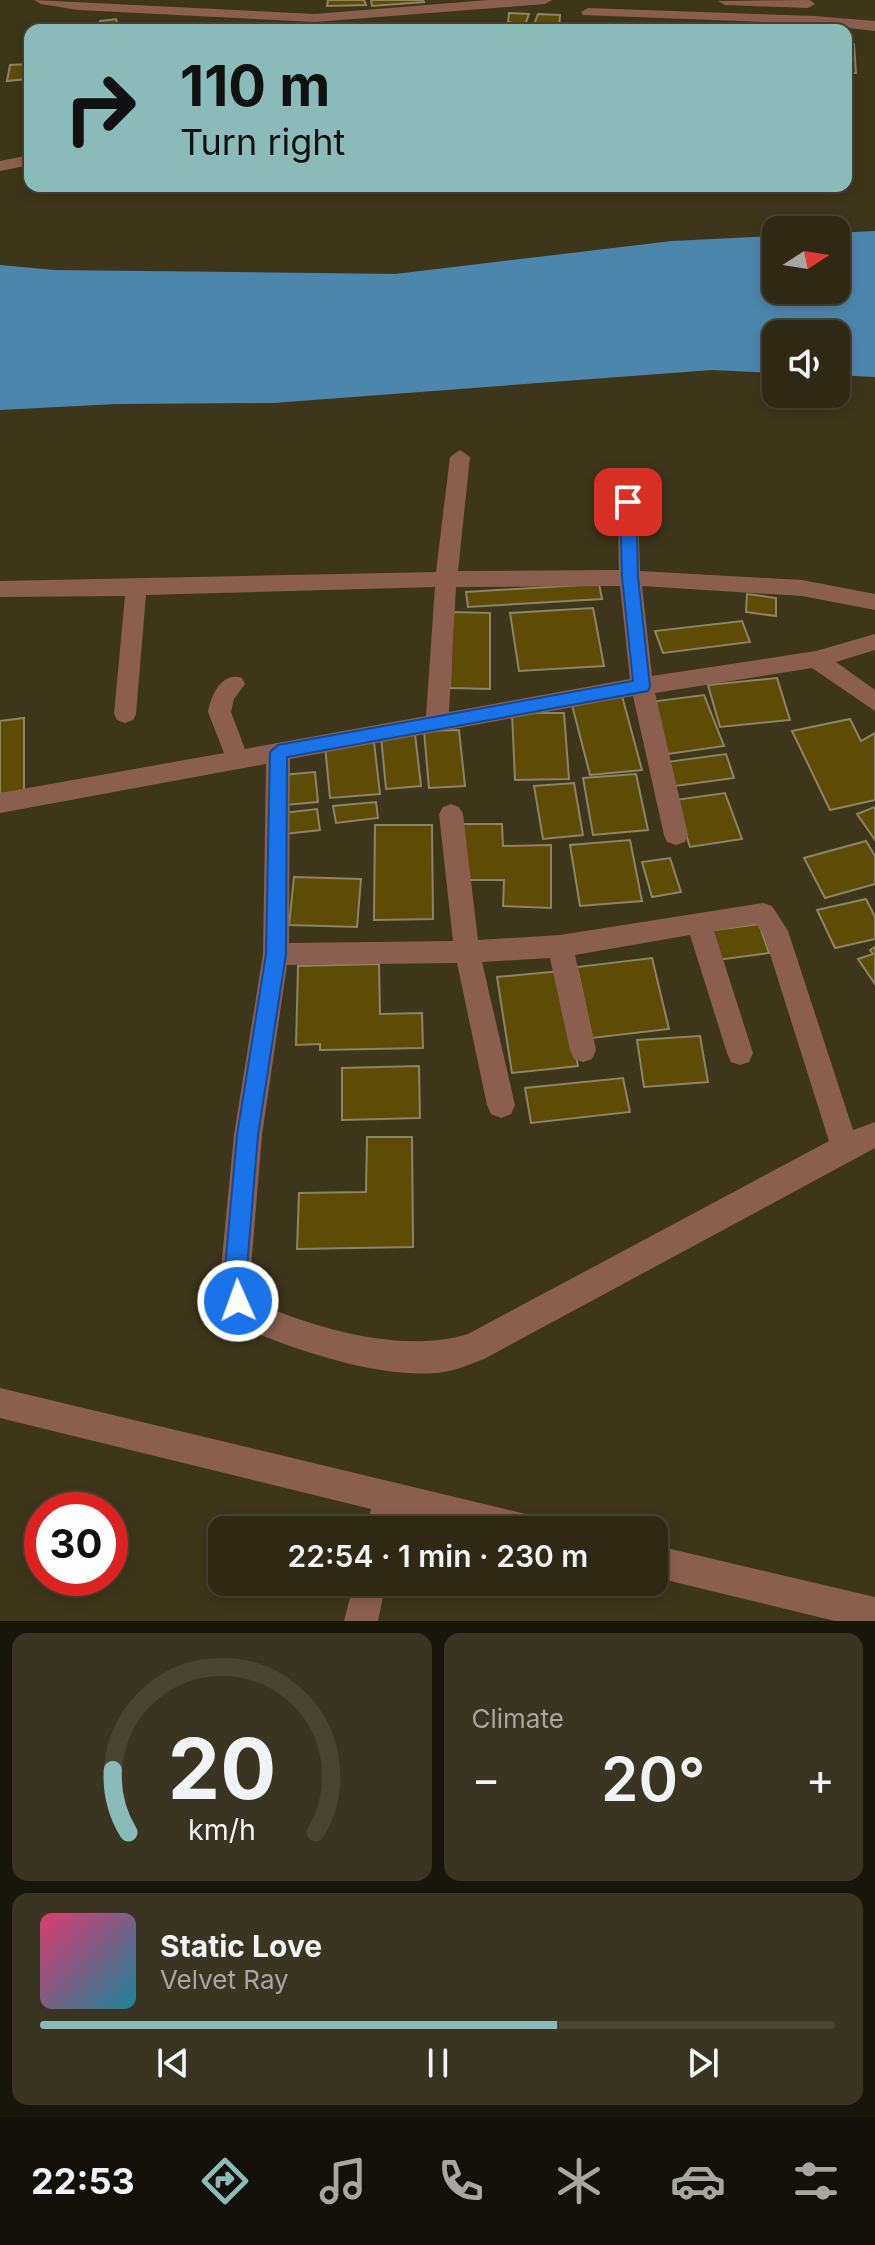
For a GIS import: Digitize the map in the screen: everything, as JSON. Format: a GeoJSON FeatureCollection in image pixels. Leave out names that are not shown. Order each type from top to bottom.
{"type":"FeatureCollection","features":[{"type":"Feature","properties":{"kind":"street"},"geometry":{"type":"LineString","coordinates":[[41,0],[78,6],[312,24],[545,0]]}},
{"type":"Feature","properties":{"kind":"street"},"geometry":{"type":"LineString","coordinates":[[312,24],[321,0]]}},
{"type":"Feature","properties":{"kind":"street"},"geometry":{"type":"LineString","coordinates":[[658,0],[771,1],[875,12]]}},
{"type":"Feature","properties":{"kind":"street"},"geometry":{"type":"LineString","coordinates":[[589,6],[802,24]]}},
{"type":"Feature","properties":{"kind":"street"},"geometry":{"type":"LineString","coordinates":[[852,26],[875,26]]}},
{"type":"Feature","properties":{"kind":"street"},"geometry":{"type":"LineString","coordinates":[[0,166],[24,161]]}},
{"type":"Feature","properties":{"kind":"street"},"geometry":{"type":"LineString","coordinates":[[437,722],[446,579],[460,457]]}},
{"type":"Feature","properties":{"kind":"street"},"geometry":{"type":"LineString","coordinates":[[627,476],[630,577],[642,686],[676,835]]}},
{"type":"Feature","properties":{"kind":"street"},"geometry":{"type":"LineString","coordinates":[[0,589],[136,589],[446,579],[630,577],[788,586],[853,595],[875,602]]}},
{"type":"Feature","properties":{"kind":"street"},"geometry":{"type":"LineString","coordinates":[[125,714],[136,589]]}},
{"type":"Feature","properties":{"kind":"street"},"geometry":{"type":"LineString","coordinates":[[0,803],[437,722],[816,659],[875,642]]}},
{"type":"Feature","properties":{"kind":"street"},"geometry":{"type":"LineString","coordinates":[[816,659],[875,702]]}},
{"type":"Feature","properties":{"kind":"street"},"geometry":{"type":"LineString","coordinates":[[234,684],[223,695],[218,714],[239,760]]}},
{"type":"Feature","properties":{"kind":"street"},"geometry":{"type":"LineString","coordinates":[[278,752],[276,954],[248,1135],[235,1279],[243,1312],[254,1318],[395,1357],[437,1358],[473,1348],[845,1147],[875,1135]]}},
{"type":"Feature","properties":{"kind":"street"},"geometry":{"type":"LineString","coordinates":[[451,814],[467,952],[501,1105]]}},
{"type":"Feature","properties":{"kind":"street"},"geometry":{"type":"LineString","coordinates":[[276,954],[467,952],[560,946],[757,913],[768,919],[845,1147]]}},
{"type":"Feature","properties":{"kind":"street"},"geometry":{"type":"LineString","coordinates":[[699,924],[740,1053]]}},
{"type":"Feature","properties":{"kind":"street"},"geometry":{"type":"LineString","coordinates":[[560,946],[583,1050]]}},
{"type":"Feature","properties":{"kind":"street"},"geometry":{"type":"LineString","coordinates":[[0,1403],[468,1516]]}},
{"type":"Feature","properties":{"kind":"street"},"geometry":{"type":"LineString","coordinates":[[385,1516],[390,1497]]}},
{"type":"Feature","properties":{"kind":"street"},"geometry":{"type":"LineString","coordinates":[[668,1564],[875,1614]]}},
{"type":"Feature","properties":{"kind":"street"},"geometry":{"type":"LineString","coordinates":[[361,1621],[367,1596]]}},
{"type":"Feature","properties":{"kind":"water"},"geometry":{"type":"Polygon","coordinates":[[[875,231],[875,377],[850,376],[850,320],[762,320],[762,372],[712,370],[273,403],[116,404],[0,410],[0,265],[54,270],[395,274],[672,241],[762,237],[762,304],[850,304],[850,232],[875,231]]]}},
{"type":"Feature","properties":{"kind":"building"},"geometry":{"type":"Polygon","coordinates":[[[328,0],[364,0],[366,5],[327,6],[328,0]]]}},
{"type":"Feature","properties":{"kind":"building"},"geometry":{"type":"Polygon","coordinates":[[[371,0],[423,0],[424,2],[372,6],[371,0]]]}},
{"type":"Feature","properties":{"kind":"building"},"geometry":{"type":"Polygon","coordinates":[[[509,13],[529,14],[525,24],[508,22],[509,13]]]}},
{"type":"Feature","properties":{"kind":"building"},"geometry":{"type":"Polygon","coordinates":[[[538,14],[560,15],[559,24],[534,24],[538,14]]]}},
{"type":"Feature","properties":{"kind":"building"},"geometry":{"type":"Polygon","coordinates":[[[116,19],[117,24],[100,24],[100,21],[116,19]]]}},
{"type":"Feature","properties":{"kind":"building"},"geometry":{"type":"Polygon","coordinates":[[[854,44],[856,73],[852,73],[854,44]]]}},
{"type":"Feature","properties":{"kind":"building"},"geometry":{"type":"Polygon","coordinates":[[[24,64],[24,79],[7,81],[10,65],[24,64]]]}},
{"type":"Feature","properties":{"kind":"building"},"geometry":{"type":"Polygon","coordinates":[[[599,584],[602,599],[468,607],[466,592],[599,584]]]}},
{"type":"Feature","properties":{"kind":"building"},"geometry":{"type":"Polygon","coordinates":[[[747,594],[776,598],[776,616],[746,612],[747,594]]]}},
{"type":"Feature","properties":{"kind":"building"},"geometry":{"type":"Polygon","coordinates":[[[593,608],[604,666],[519,671],[510,613],[593,608]]]}},
{"type":"Feature","properties":{"kind":"building"},"geometry":{"type":"Polygon","coordinates":[[[452,612],[490,613],[490,689],[450,688],[452,612]]]}},
{"type":"Feature","properties":{"kind":"building"},"geometry":{"type":"Polygon","coordinates":[[[742,621],[750,642],[663,653],[655,631],[742,621]]]}},
{"type":"Feature","properties":{"kind":"building"},"geometry":{"type":"Polygon","coordinates":[[[777,678],[790,720],[720,727],[708,685],[777,678]]]}},
{"type":"Feature","properties":{"kind":"building"},"geometry":{"type":"Polygon","coordinates":[[[704,695],[724,746],[668,754],[650,702],[704,695]]]}},
{"type":"Feature","properties":{"kind":"building"},"geometry":{"type":"Polygon","coordinates":[[[622,696],[642,770],[590,775],[571,701],[622,696]]]}},
{"type":"Feature","properties":{"kind":"building"},"geometry":{"type":"Polygon","coordinates":[[[512,713],[564,713],[569,779],[515,780],[512,713]]]}},
{"type":"Feature","properties":{"kind":"building"},"geometry":{"type":"Polygon","coordinates":[[[24,718],[24,791],[0,794],[0,721],[24,718]]]}},
{"type":"Feature","properties":{"kind":"building"},"geometry":{"type":"Polygon","coordinates":[[[850,719],[861,741],[875,733],[875,800],[830,810],[792,731],[850,719]]]}},
{"type":"Feature","properties":{"kind":"building"},"geometry":{"type":"Polygon","coordinates":[[[459,730],[465,786],[429,788],[424,731],[459,730]]]}},
{"type":"Feature","properties":{"kind":"building"},"geometry":{"type":"Polygon","coordinates":[[[415,734],[421,786],[386,789],[381,736],[415,734]]]}},
{"type":"Feature","properties":{"kind":"building"},"geometry":{"type":"Polygon","coordinates":[[[374,742],[380,794],[330,798],[325,746],[374,742]]]}},
{"type":"Feature","properties":{"kind":"building"},"geometry":{"type":"Polygon","coordinates":[[[726,754],[734,778],[675,786],[667,762],[726,754]]]}},
{"type":"Feature","properties":{"kind":"building"},"geometry":{"type":"Polygon","coordinates":[[[315,772],[318,802],[285,805],[282,775],[315,772]]]}},
{"type":"Feature","properties":{"kind":"building"},"geometry":{"type":"Polygon","coordinates":[[[636,774],[648,830],[593,835],[583,778],[636,774]]]}},
{"type":"Feature","properties":{"kind":"building"},"geometry":{"type":"Polygon","coordinates":[[[574,783],[583,835],[543,839],[534,786],[574,783]]]}},
{"type":"Feature","properties":{"kind":"building"},"geometry":{"type":"Polygon","coordinates":[[[725,793],[742,839],[690,847],[675,800],[725,793]]]}},
{"type":"Feature","properties":{"kind":"building"},"geometry":{"type":"Polygon","coordinates":[[[376,802],[378,818],[336,823],[333,806],[376,802]]]}},
{"type":"Feature","properties":{"kind":"building"},"geometry":{"type":"Polygon","coordinates":[[[875,807],[875,840],[857,814],[875,807]]]}},
{"type":"Feature","properties":{"kind":"building"},"geometry":{"type":"Polygon","coordinates":[[[317,809],[320,830],[285,834],[283,813],[317,809]]]}},
{"type":"Feature","properties":{"kind":"building"},"geometry":{"type":"Polygon","coordinates":[[[462,824],[502,824],[503,846],[551,845],[551,908],[503,906],[504,880],[463,880],[462,824]]]}},
{"type":"Feature","properties":{"kind":"building"},"geometry":{"type":"Polygon","coordinates":[[[375,825],[432,825],[433,919],[374,920],[375,825]]]}},
{"type":"Feature","properties":{"kind":"building"},"geometry":{"type":"Polygon","coordinates":[[[630,840],[642,901],[580,906],[570,845],[630,840]]]}},
{"type":"Feature","properties":{"kind":"building"},"geometry":{"type":"Polygon","coordinates":[[[866,841],[875,856],[875,884],[825,898],[804,858],[866,841]]]}},
{"type":"Feature","properties":{"kind":"building"},"geometry":{"type":"Polygon","coordinates":[[[670,858],[681,892],[652,897],[642,862],[670,858]]]}},
{"type":"Feature","properties":{"kind":"building"},"geometry":{"type":"Polygon","coordinates":[[[294,877],[361,879],[357,927],[289,925],[294,877]]]}},
{"type":"Feature","properties":{"kind":"building"},"geometry":{"type":"Polygon","coordinates":[[[866,899],[875,917],[875,939],[835,948],[817,910],[866,899]]]}},
{"type":"Feature","properties":{"kind":"building"},"geometry":{"type":"Polygon","coordinates":[[[759,924],[769,953],[717,960],[708,931],[759,924]]]}},
{"type":"Feature","properties":{"kind":"building"},"geometry":{"type":"Polygon","coordinates":[[[875,947],[875,984],[858,959],[873,954],[870,950],[875,947]]]}},
{"type":"Feature","properties":{"kind":"building"},"geometry":{"type":"Polygon","coordinates":[[[652,958],[669,1029],[592,1038],[577,967],[652,958]]]}},
{"type":"Feature","properties":{"kind":"building"},"geometry":{"type":"Polygon","coordinates":[[[379,964],[380,1014],[422,1013],[423,1048],[320,1050],[320,1044],[296,1045],[298,966],[379,964]]]}},
{"type":"Feature","properties":{"kind":"building"},"geometry":{"type":"Polygon","coordinates":[[[561,971],[578,1066],[512,1073],[497,977],[561,971]]]}},
{"type":"Feature","properties":{"kind":"building"},"geometry":{"type":"Polygon","coordinates":[[[700,1036],[708,1082],[644,1087],[637,1040],[700,1036]]]}},
{"type":"Feature","properties":{"kind":"building"},"geometry":{"type":"Polygon","coordinates":[[[419,1066],[420,1118],[342,1120],[342,1068],[419,1066]]]}},
{"type":"Feature","properties":{"kind":"building"},"geometry":{"type":"Polygon","coordinates":[[[623,1078],[630,1112],[531,1123],[525,1088],[623,1078]]]}},
{"type":"Feature","properties":{"kind":"building"},"geometry":{"type":"Polygon","coordinates":[[[367,1137],[412,1137],[413,1247],[297,1249],[299,1193],[366,1192],[367,1137]]]}},
{"type":"Feature","properties":{"kind":"route"},"geometry":{"type":"LineString","coordinates":[[238,1301],[235,1279],[248,1135],[276,954],[278,752],[642,686],[630,577],[628,502]]}}]}
